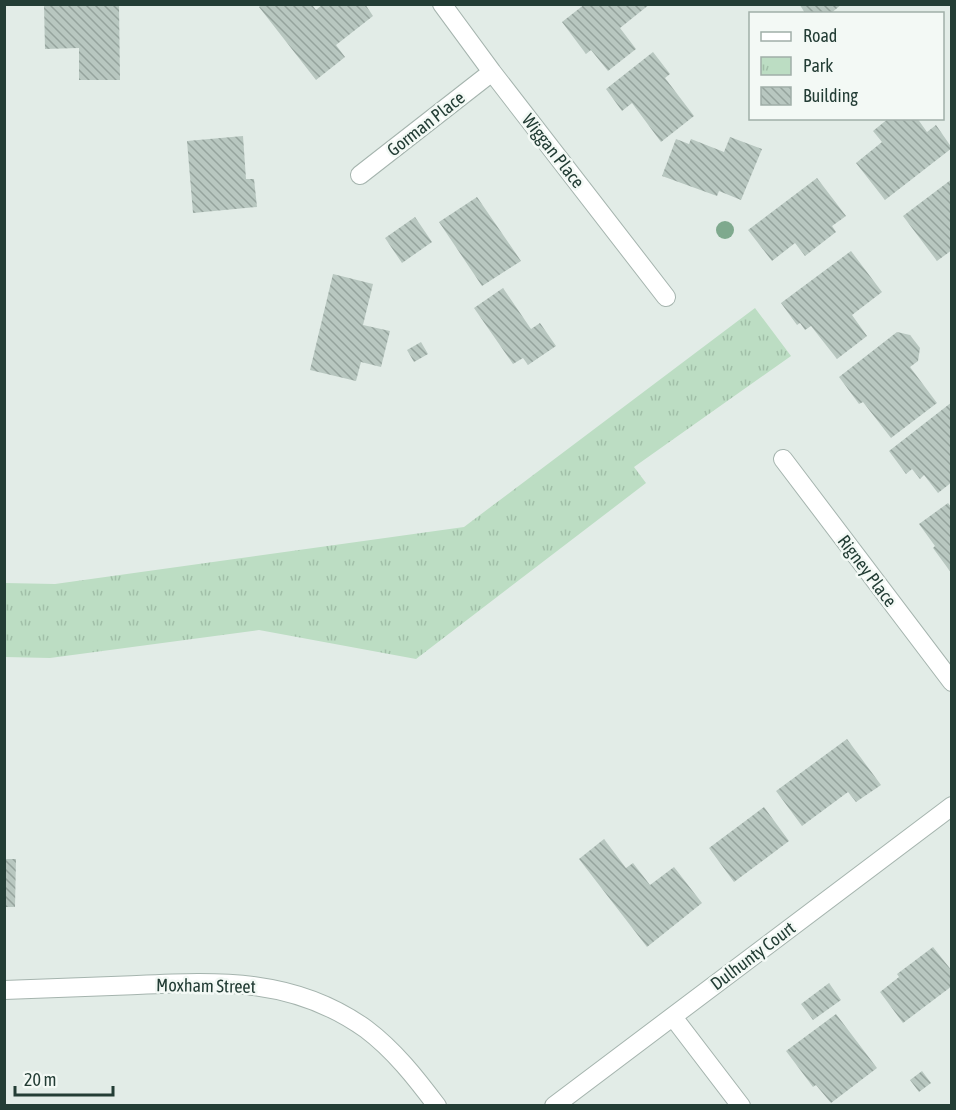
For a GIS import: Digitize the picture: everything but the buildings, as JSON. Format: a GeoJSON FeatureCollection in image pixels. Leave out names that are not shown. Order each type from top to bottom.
{"type":"FeatureCollection","features":[{"type":"Feature","properties":{"kind":"street","name":"Wiggan Place"},"geometry":{"type":"LineString","coordinates":[[442,4],[666,297]]}},
{"type":"Feature","properties":{"kind":"street","name":"Gorman Place"},"geometry":{"type":"LineString","coordinates":[[360,175],[492,72]]}},
{"type":"Feature","properties":{"kind":"street","name":"Rigney Place"},"geometry":{"type":"LineString","coordinates":[[783,459],[951,682]]}},
{"type":"Feature","properties":{"kind":"street","name":"Dulhunty Court"},"geometry":{"type":"LineString","coordinates":[[554,1106],[951,806]]}},
{"type":"Feature","properties":{"kind":"street","name":"Moxham Street"},"geometry":{"type":"LineString","coordinates":[[4,990],[215,982],[248,984],[290,992],[333,1010],[366,1030],[399,1059],[438,1106]]}},
{"type":"Feature","properties":{"kind":"street"},"geometry":{"type":"LineString","coordinates":[[673,1017],[741,1106]]}},
{"type":"Feature","properties":{"kind":"green space"},"geometry":{"type":"Polygon","coordinates":[[[755,308],[791,356],[634,467],[646,483],[416,659],[259,630],[50,658],[5,657],[5,583],[55,584],[464,527],[755,308]]]}}]}
